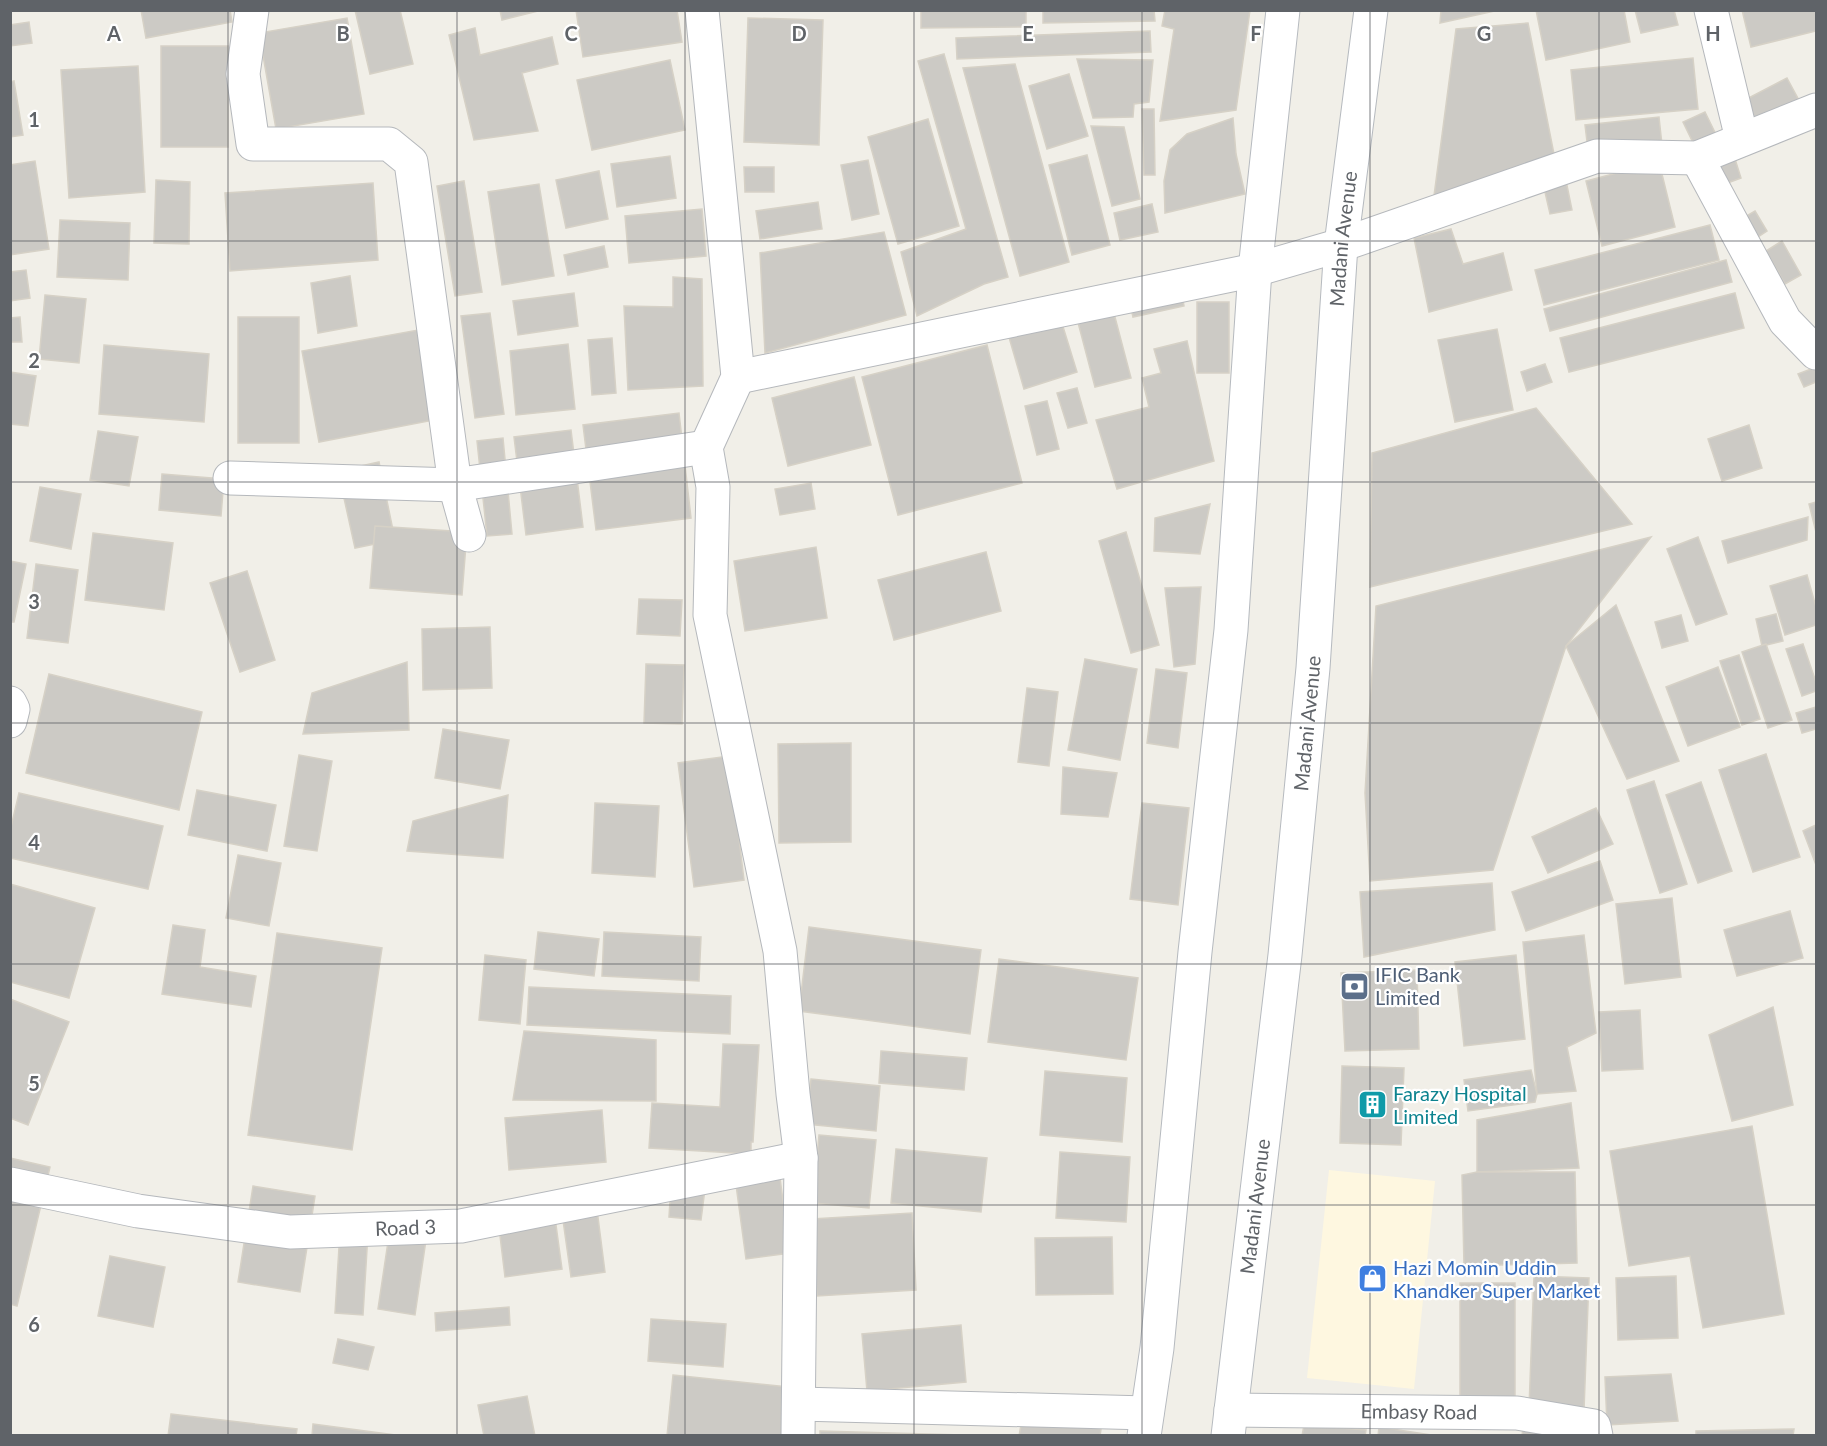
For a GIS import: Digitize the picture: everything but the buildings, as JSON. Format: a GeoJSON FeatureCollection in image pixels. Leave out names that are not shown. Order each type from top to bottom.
{"type":"FeatureCollection","features":[{"type":"Feature","properties":{"kind":"street"},"geometry":{"type":"LineString","coordinates":[[252,10],[243,75],[253,144],[389,144],[411,162],[455,485],[469,536]]}},
{"type":"Feature","properties":{"kind":"street"},"geometry":{"type":"LineString","coordinates":[[702,10],[738,377],[706,447],[713,487],[710,615],[780,951],[801,1158],[798,1436]]}},
{"type":"Feature","properties":{"kind":"street"},"geometry":{"type":"LineString","coordinates":[[799,1404],[1146,1424],[1157,1348],[1195,952],[1231,630],[1255,270],[1283,10]]}},
{"type":"Feature","properties":{"kind":"street","name":"Madani Avenue"},"geometry":{"type":"LineString","coordinates":[[1230,1423],[1285,955],[1313,668],[1341,245],[1371,10]]}},
{"type":"Feature","properties":{"kind":"street"},"geometry":{"type":"LineString","coordinates":[[1711,10],[1742,139]]}},
{"type":"Feature","properties":{"kind":"street"},"geometry":{"type":"LineString","coordinates":[[738,377],[1255,270],[1341,245],[1597,156],[1697,158],[1816,110]]}},
{"type":"Feature","properties":{"kind":"street"},"geometry":{"type":"LineString","coordinates":[[1697,158],[1785,321],[1816,353]]}},
{"type":"Feature","properties":{"kind":"street"},"geometry":{"type":"LineString","coordinates":[[230,478],[455,485],[706,447]]}},
{"type":"Feature","properties":{"kind":"street"},"geometry":{"type":"LineString","coordinates":[[10,703],[13,710],[10,721]]}},
{"type":"Feature","properties":{"kind":"street","name":"Road 3"},"geometry":{"type":"LineString","coordinates":[[10,1184],[138,1211],[302,1232],[462,1226],[801,1158]]}},
{"type":"Feature","properties":{"kind":"street","name":"Embasy Road"},"geometry":{"type":"LineString","coordinates":[[1230,1423],[1517,1413],[1594,1426],[1596,1436]]}},
{"type":"Feature","properties":{"kind":"shaded area","name":"Hazi Momin Uddin Khandker Super Market"},"geometry":{"type":"Polygon","coordinates":[[[1329,1170],[1435,1181],[1414,1389],[1307,1378],[1329,1170]]]}},
{"type":"Feature","properties":{"kind":"place","name":"IFIC Bank Limited"},"geometry":{"type":"Point","coordinates":[1354,986]}},
{"type":"Feature","properties":{"kind":"place","name":"Farazy Hospital Limited"},"geometry":{"type":"Point","coordinates":[1372,1105]}},
{"type":"Feature","properties":{"kind":"place","name":"Hazi Momin Uddin Khandker Super Market"},"geometry":{"type":"Point","coordinates":[1372,1279]}}]}
